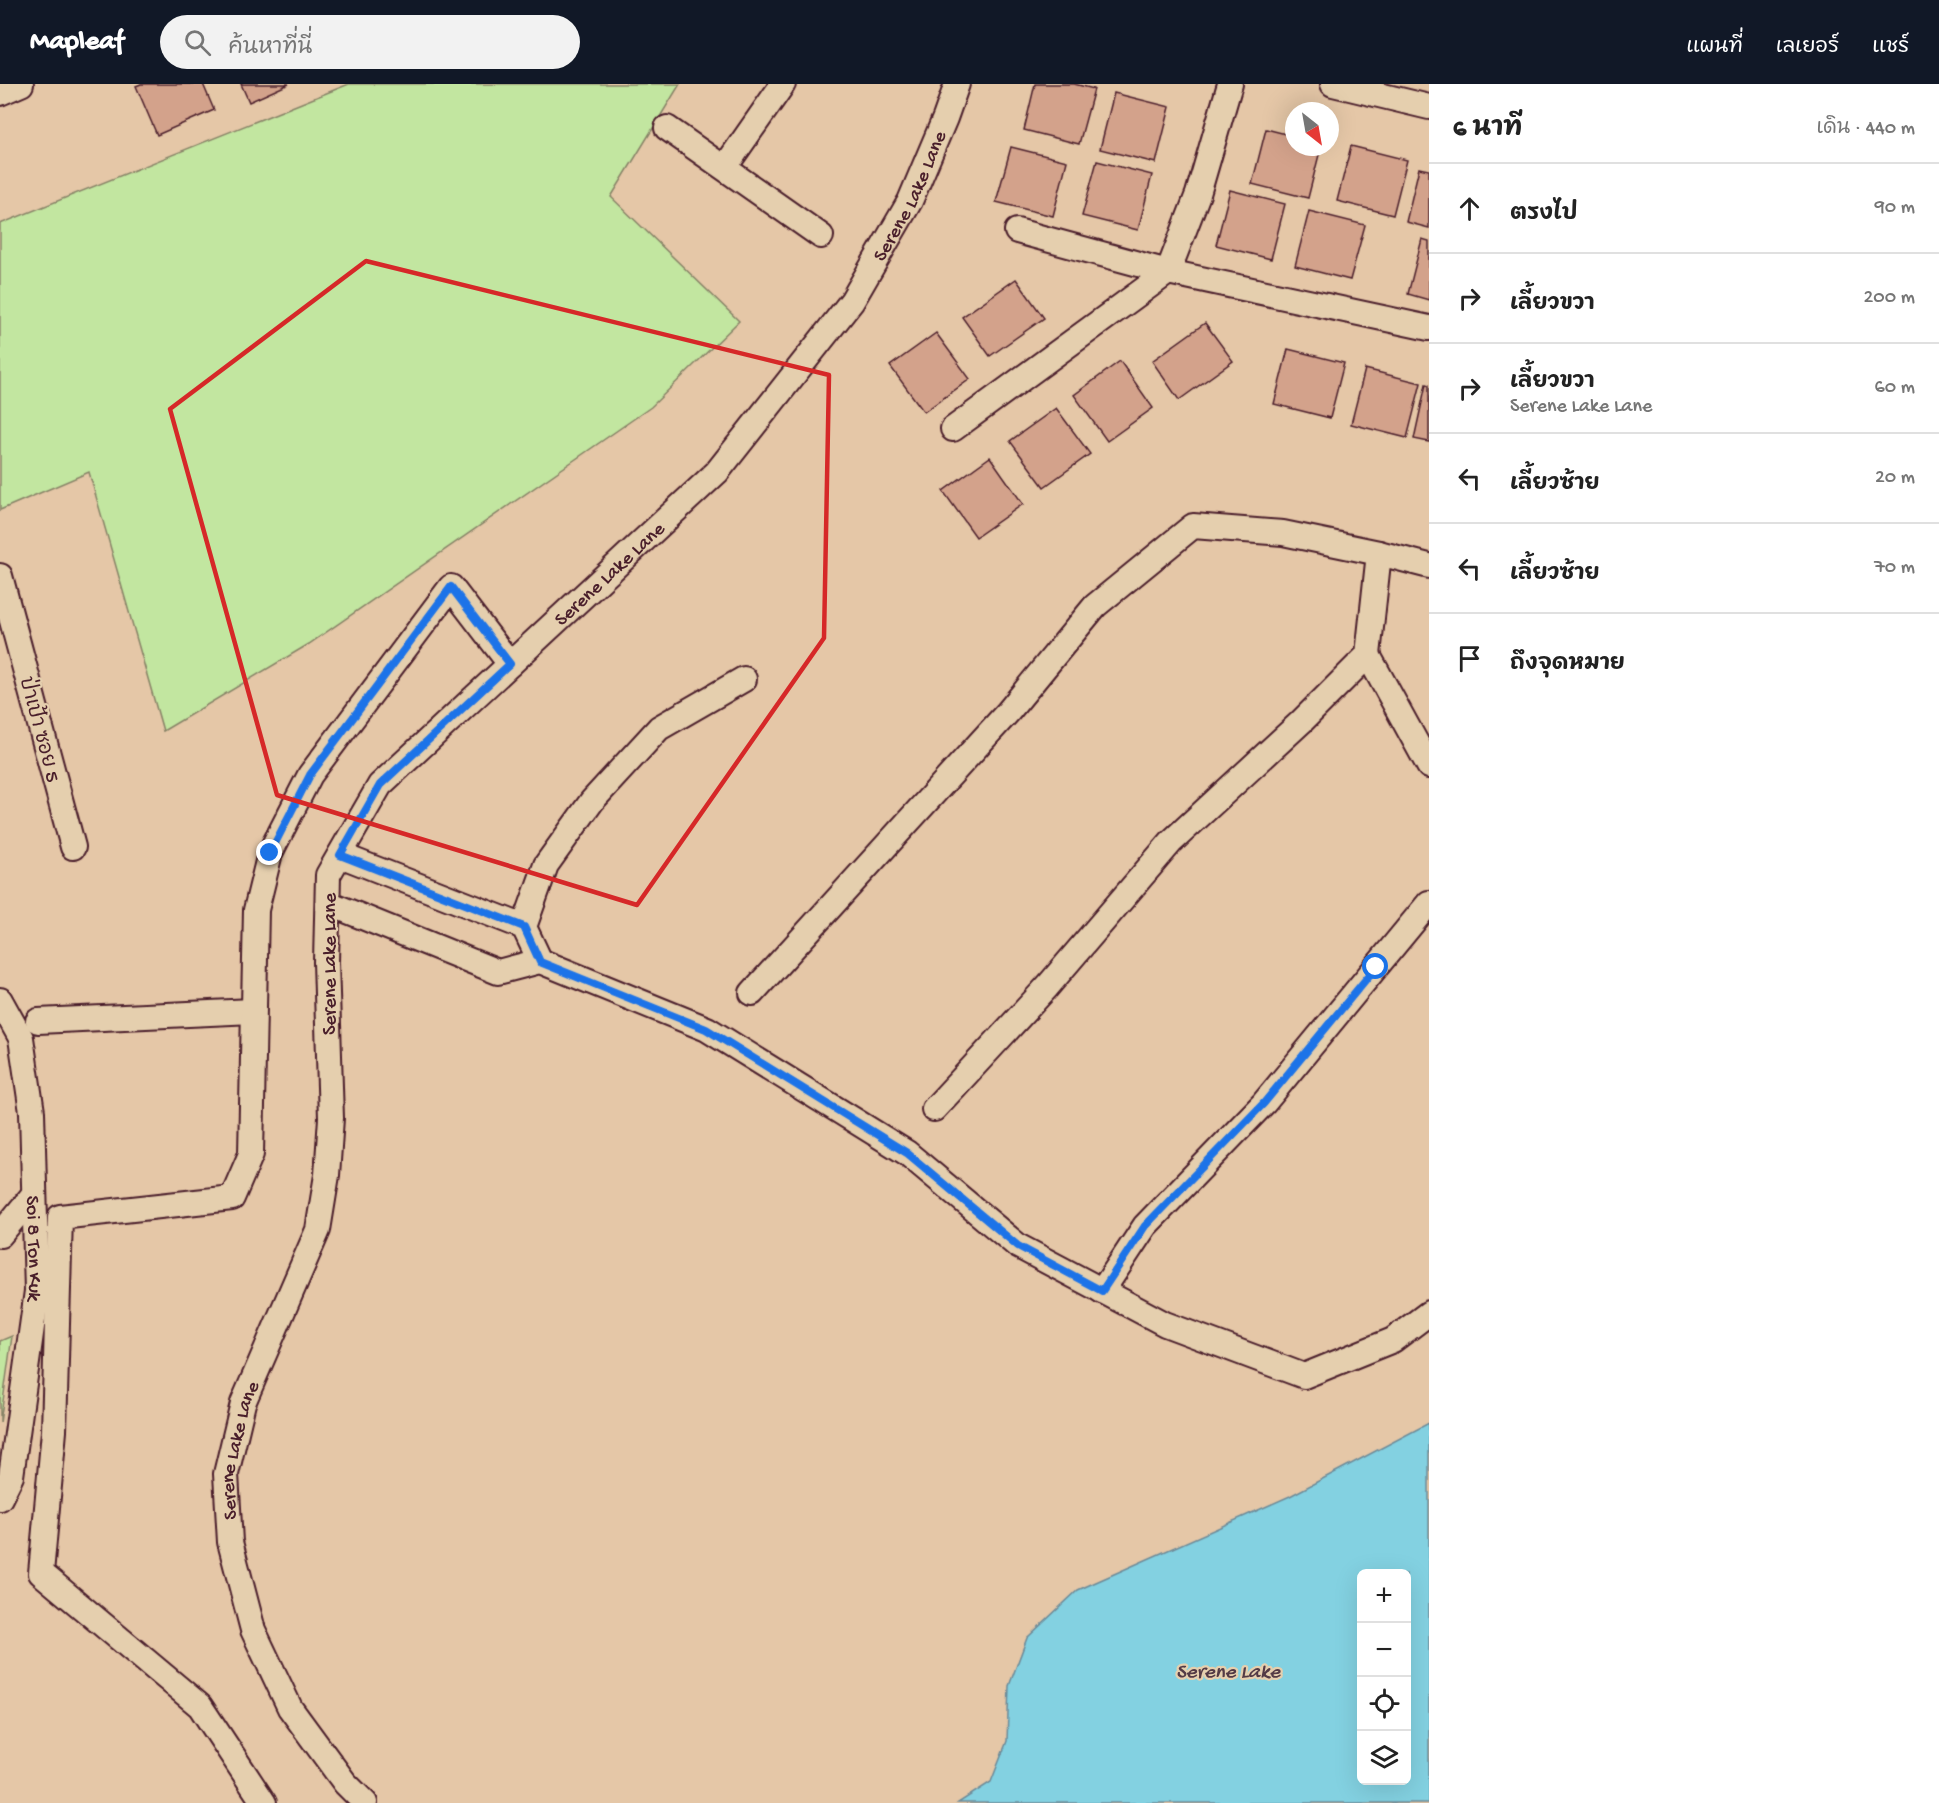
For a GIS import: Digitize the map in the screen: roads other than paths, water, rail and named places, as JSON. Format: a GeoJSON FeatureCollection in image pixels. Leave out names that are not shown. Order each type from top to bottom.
{"type":"FeatureCollection","features":[{"type":"Feature","properties":{"kind":"street"},"geometry":{"type":"LineString","coordinates":[[0,93],[21,84]]}},
{"type":"Feature","properties":{"kind":"street"},"geometry":{"type":"LineString","coordinates":[[725,167],[783,84]]}},
{"type":"Feature","properties":{"kind":"street","name":"Serene Lake Lane"},"geometry":{"type":"LineString","coordinates":[[365,1803],[345,1783],[290,1708],[253,1630],[230,1542],[226,1474],[243,1402],[318,1230],[327,1175],[331,1118],[326,962],[328,875],[380,785],[717,472],[852,302],[910,201],[957,84]]}},
{"type":"Feature","properties":{"kind":"street"},"geometry":{"type":"LineString","coordinates":[[953,429],[1168,272],[1198,194],[1230,84]]}},
{"type":"Feature","properties":{"kind":"street"},"geometry":{"type":"LineString","coordinates":[[1333,84],[1429,107]]}},
{"type":"Feature","properties":{"kind":"street"},"geometry":{"type":"LineString","coordinates":[[667,128],[821,236]]}},
{"type":"Feature","properties":{"kind":"street"},"geometry":{"type":"LineString","coordinates":[[1017,231],[1168,272],[1429,328]]}},
{"type":"Feature","properties":{"kind":"street"},"geometry":{"type":"LineString","coordinates":[[752,993],[1008,712],[1095,606],[1193,526],[1283,533],[1429,566]]}},
{"type":"Feature","properties":{"kind":"street"},"geometry":{"type":"LineString","coordinates":[[1379,553],[1368,655],[1429,766]]}},
{"type":"Feature","properties":{"kind":"street","name":"ป่าเป้า ซอย 5"},"geometry":{"type":"LineString","coordinates":[[0,576],[73,847]]}},
{"type":"Feature","properties":{"kind":"street"},"geometry":{"type":"LineString","coordinates":[[264,1803],[200,1706],[41,1573],[54,1431],[60,1217],[232,1198],[251,1154],[256,910],[270,853],[310,775],[451,587],[510,664]]}},
{"type":"Feature","properties":{"kind":"street"},"geometry":{"type":"LineString","coordinates":[[934,1109],[1047,987],[1171,842],[1368,655]]}},
{"type":"Feature","properties":{"kind":"street"},"geometry":{"type":"LineString","coordinates":[[524,927],[546,865],[592,801],[659,728],[744,679]]}},
{"type":"Feature","properties":{"kind":"street"},"geometry":{"type":"LineString","coordinates":[[340,855],[524,927],[540,962]]}},
{"type":"Feature","properties":{"kind":"street"},"geometry":{"type":"LineString","coordinates":[[328,903],[498,972],[540,962],[706,1029],[907,1153],[1018,1246],[1165,1324],[1304,1376],[1393,1340],[1429,1314]]}},
{"type":"Feature","properties":{"kind":"street"},"geometry":{"type":"LineString","coordinates":[[1102,1291],[1145,1226],[1264,1103],[1429,903]]}},
{"type":"Feature","properties":{"kind":"street","name":"Soi 8 Ton Kuk"},"geometry":{"type":"LineString","coordinates":[[0,1000],[21,1038],[32,1112],[37,1291],[11,1476],[0,1498]]}},
{"type":"Feature","properties":{"kind":"street"},"geometry":{"type":"LineString","coordinates":[[38,1021],[253,1011]]}},
{"type":"Feature","properties":{"kind":"street"},"geometry":{"type":"LineString","coordinates":[[0,1235],[34,1194]]}},
{"type":"Feature","properties":{"kind":"water","name":"Serene Lake"},"geometry":{"type":"Polygon","coordinates":[[[1429,1423],[1429,1803],[958,1803],[991,1782],[1007,1741],[1009,1686],[1027,1638],[1078,1590],[1290,1496],[1429,1423]]]}}]}
